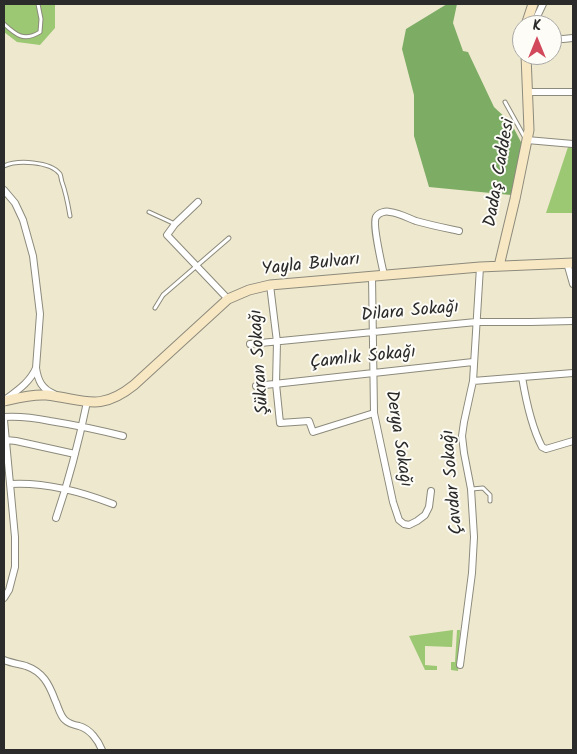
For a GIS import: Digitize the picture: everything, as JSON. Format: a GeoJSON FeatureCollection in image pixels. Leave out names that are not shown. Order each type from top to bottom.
{"type":"FeatureCollection","features":[{"type":"Feature","properties":{"kind":"main road","name":"Dadaş Caddesi"},"geometry":{"type":"LineString","coordinates":[[499,266],[506,242],[529,130],[526,65]]}},
{"type":"Feature","properties":{"kind":"main road","name":"Yayla Bulvarı"},"geometry":{"type":"LineString","coordinates":[[4,401],[30,395],[45,395],[86,402],[100,402],[113,399],[124,393],[154,368],[228,299],[249,290],[270,285],[372,276],[480,267],[570,263]]}},
{"type":"Feature","properties":{"kind":"street"},"geometry":{"type":"LineString","coordinates":[[527,92],[573,92]]}},
{"type":"Feature","properties":{"kind":"street"},"geometry":{"type":"LineString","coordinates":[[527,140],[573,144]]}},
{"type":"Feature","properties":{"kind":"street"},"geometry":{"type":"LineString","coordinates":[[4,190],[16,203],[24,220],[33,256],[40,314],[37,377],[44,388],[64,398]]}},
{"type":"Feature","properties":{"kind":"street"},"geometry":{"type":"LineString","coordinates":[[198,202],[167,235],[228,299]]}},
{"type":"Feature","properties":{"kind":"street"},"geometry":{"type":"LineString","coordinates":[[384,275],[377,243],[375,221],[376,216],[379,214],[392,212],[417,221],[458,231]]}},
{"type":"Feature","properties":{"kind":"street"},"geometry":{"type":"LineString","coordinates":[[570,263],[573,284]]}},
{"type":"Feature","properties":{"kind":"street","name":"Çavdar Sokağı"},"geometry":{"type":"LineString","coordinates":[[460,665],[471,581],[474,537],[471,489],[462,436],[473,381],[480,267]]}},
{"type":"Feature","properties":{"kind":"street","name":"Derya Sokağı"},"geometry":{"type":"LineString","coordinates":[[372,276],[374,413],[393,502],[399,520],[404,524],[409,524],[425,515],[429,507],[431,492]]}},
{"type":"Feature","properties":{"kind":"street","name":"Şükran Sokağı"},"geometry":{"type":"LineString","coordinates":[[270,285],[278,342],[276,384],[280,423],[308,421],[314,432],[374,413]]}},
{"type":"Feature","properties":{"kind":"street","name":"Dilara Sokağı"},"geometry":{"type":"LineString","coordinates":[[250,344],[476,322],[573,320]]}},
{"type":"Feature","properties":{"kind":"street","name":"Çamlık Sokağı"},"geometry":{"type":"LineString","coordinates":[[256,386],[473,362]]}},
{"type":"Feature","properties":{"kind":"street"},"geometry":{"type":"LineString","coordinates":[[4,401],[32,378],[36,368]]}},
{"type":"Feature","properties":{"kind":"street"},"geometry":{"type":"LineString","coordinates":[[473,381],[573,373]]}},
{"type":"Feature","properties":{"kind":"street"},"geometry":{"type":"LineString","coordinates":[[522,377],[533,423],[542,447],[546,449],[573,441]]}},
{"type":"Feature","properties":{"kind":"street"},"geometry":{"type":"LineString","coordinates":[[56,518],[75,454],[86,402]]}},
{"type":"Feature","properties":{"kind":"street"},"geometry":{"type":"LineString","coordinates":[[4,598],[14,567],[15,537],[4,419],[13,416],[30,418],[82,426],[123,436]]}},
{"type":"Feature","properties":{"kind":"street"},"geometry":{"type":"LineString","coordinates":[[6,440],[75,454]]}},
{"type":"Feature","properties":{"kind":"street"},"geometry":{"type":"LineString","coordinates":[[10,484],[32,484],[65,490],[113,504]]}},
{"type":"Feature","properties":{"kind":"street"},"geometry":{"type":"LineString","coordinates":[[4,660],[12,664],[26,666],[48,682],[63,719],[90,732],[102,750]]}},
{"type":"Feature","properties":{"kind":"lane"},"geometry":{"type":"LineString","coordinates":[[4,24],[15,34],[24,38],[34,36],[40,32],[41,19],[38,4]]}},
{"type":"Feature","properties":{"kind":"lane"},"geometry":{"type":"LineString","coordinates":[[505,102],[517,122],[523,137],[527,140]]}},
{"type":"Feature","properties":{"kind":"lane"},"geometry":{"type":"LineString","coordinates":[[4,166],[26,162],[47,166],[60,174],[67,195],[70,216]]}},
{"type":"Feature","properties":{"kind":"lane"},"geometry":{"type":"LineString","coordinates":[[149,212],[176,224]]}},
{"type":"Feature","properties":{"kind":"lane"},"geometry":{"type":"LineString","coordinates":[[155,308],[164,295],[229,238]]}},
{"type":"Feature","properties":{"kind":"lane"},"geometry":{"type":"LineString","coordinates":[[471,489],[483,488],[490,495],[490,501]]}},
{"type":"Feature","properties":{"kind":"green space"},"geometry":{"type":"Polygon","coordinates":[[[4,4],[55,4],[55,28],[40,45],[17,42],[4,32],[4,4]]]}},
{"type":"Feature","properties":{"kind":"green space"},"geometry":{"type":"Polygon","coordinates":[[[447,4],[457,4],[453,23],[463,51],[468,52],[494,107],[511,123],[522,144],[511,195],[429,187],[414,136],[414,95],[402,49],[406,29],[447,4]]]}},
{"type":"Feature","properties":{"kind":"green space"},"geometry":{"type":"Polygon","coordinates":[[[568,147],[573,147],[573,213],[546,213],[568,147]]]}},
{"type":"Feature","properties":{"kind":"green space"},"geometry":{"type":"Polygon","coordinates":[[[453,630],[452,647],[425,646],[425,665],[437,666],[437,670],[425,670],[409,636],[453,630]]]}},
{"type":"Feature","properties":{"kind":"green space"},"geometry":{"type":"Polygon","coordinates":[[[457,630],[460,630],[458,671],[451,670],[451,662],[455,662],[457,630]]]}}]}
